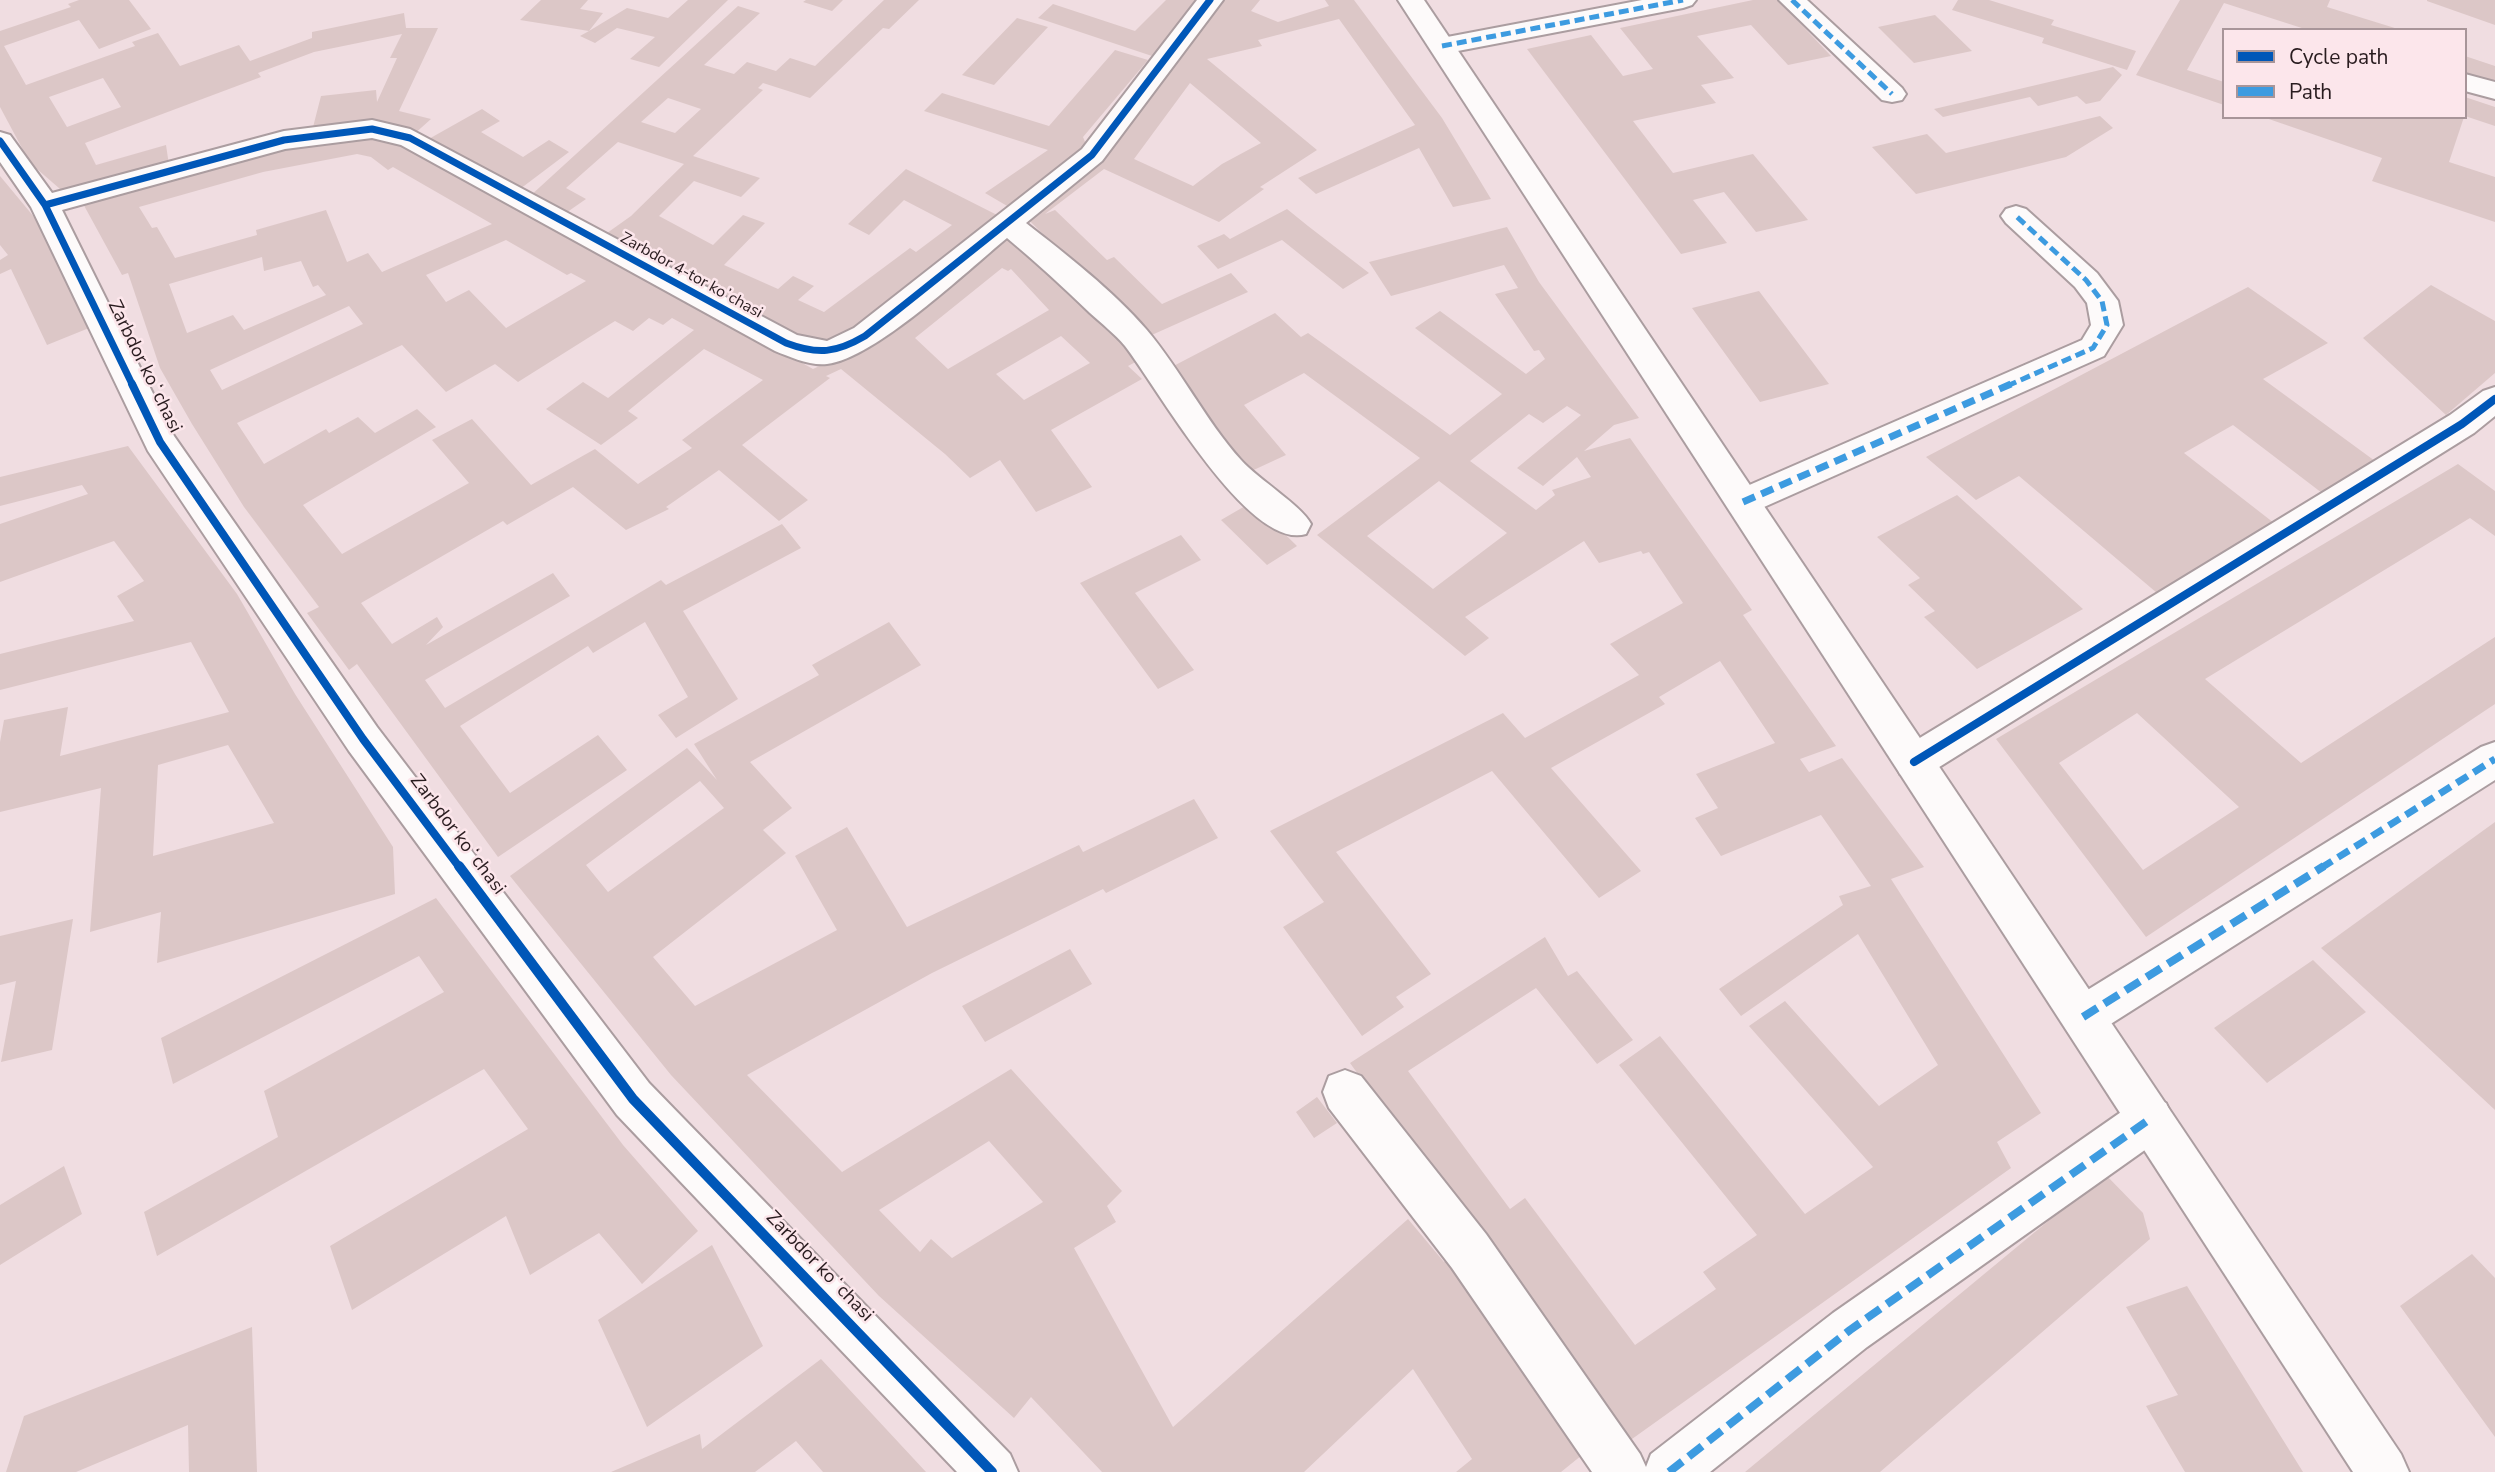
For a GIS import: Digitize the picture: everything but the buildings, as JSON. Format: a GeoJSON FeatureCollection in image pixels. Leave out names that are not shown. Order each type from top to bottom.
{"type":"FeatureCollection","features":[{"type":"Feature","properties":{"kind":"street","name":"Zarbdor 4-tor koʼchasi"},"geometry":{"type":"LineString","coordinates":[[45,205],[284,140],[372,129],[410,138],[786,343],[815,355],[837,352],[865,336],[1008,225],[1018,211],[1092,155],[1210,0]]}},
{"type":"Feature","properties":{"kind":"street"},"geometry":{"type":"LineString","coordinates":[[1411,0],[2383,1472]]}},
{"type":"Feature","properties":{"kind":"street"},"geometry":{"type":"LineString","coordinates":[[1442,46],[1683,0]]}},
{"type":"Feature","properties":{"kind":"street"},"geometry":{"type":"LineString","coordinates":[[1793,0],[1892,94]]}},
{"type":"Feature","properties":{"kind":"street"},"geometry":{"type":"LineString","coordinates":[[2467,83],[2495,91]]}},
{"type":"Feature","properties":{"kind":"street","name":"Zarbdor koʻchasi"},"geometry":{"type":"LineString","coordinates":[[0,141],[45,205],[160,442],[363,740],[633,1099],[992,1472]]}},
{"type":"Feature","properties":{"kind":"street"},"geometry":{"type":"LineString","coordinates":[[1742,502],[2093,348],[2106,325],[2102,302],[2086,280],[2016,216]]}},
{"type":"Feature","properties":{"kind":"street"},"geometry":{"type":"LineString","coordinates":[[1008,225],[1048,255],[1135,337],[1228,468],[1262,501],[1294,524]]}},
{"type":"Feature","properties":{"kind":"street"},"geometry":{"type":"LineString","coordinates":[[1914,762],[2462,424],[2495,399]]}},
{"type":"Feature","properties":{"kind":"street"},"geometry":{"type":"LineString","coordinates":[[2083,1017],[2495,759]]}},
{"type":"Feature","properties":{"kind":"street"},"geometry":{"type":"LineString","coordinates":[[1345,1092],[1469,1251],[1622,1472]]}},
{"type":"Feature","properties":{"kind":"street"},"geometry":{"type":"LineString","coordinates":[[1669,1472],[1850,1330],[2150,1119]]}},
{"type":"Feature","properties":{"kind":"marked path"},"geometry":{"type":"LineString","coordinates":[[1442,46],[1683,0]]}},
{"type":"Feature","properties":{"kind":"marked path"},"geometry":{"type":"LineString","coordinates":[[1792,0],[1892,94]]}},
{"type":"Feature","properties":{"kind":"marked path"},"geometry":{"type":"LineString","coordinates":[[1743,502],[2093,348],[2107,325],[2102,301],[2086,280],[2016,216]]}},
{"type":"Feature","properties":{"kind":"marked path"},"geometry":{"type":"LineString","coordinates":[[2083,1017],[2495,759]]}},
{"type":"Feature","properties":{"kind":"marked path"},"geometry":{"type":"LineString","coordinates":[[1669,1472],[1850,1330],[2150,1119]]}},
{"type":"Feature","properties":{"kind":"cycle path"},"geometry":{"type":"LineString","coordinates":[[45,205],[284,140],[372,129],[410,138],[786,343],[809,351],[827,353],[844,348],[865,336],[1092,155],[1210,0]]}},
{"type":"Feature","properties":{"kind":"cycle path"},"geometry":{"type":"LineString","coordinates":[[0,141],[45,205],[160,442],[363,739],[633,1099],[992,1472]]}},
{"type":"Feature","properties":{"kind":"cycle path"},"geometry":{"type":"LineString","coordinates":[[1914,762],[2462,424],[2495,399]]}}]}
